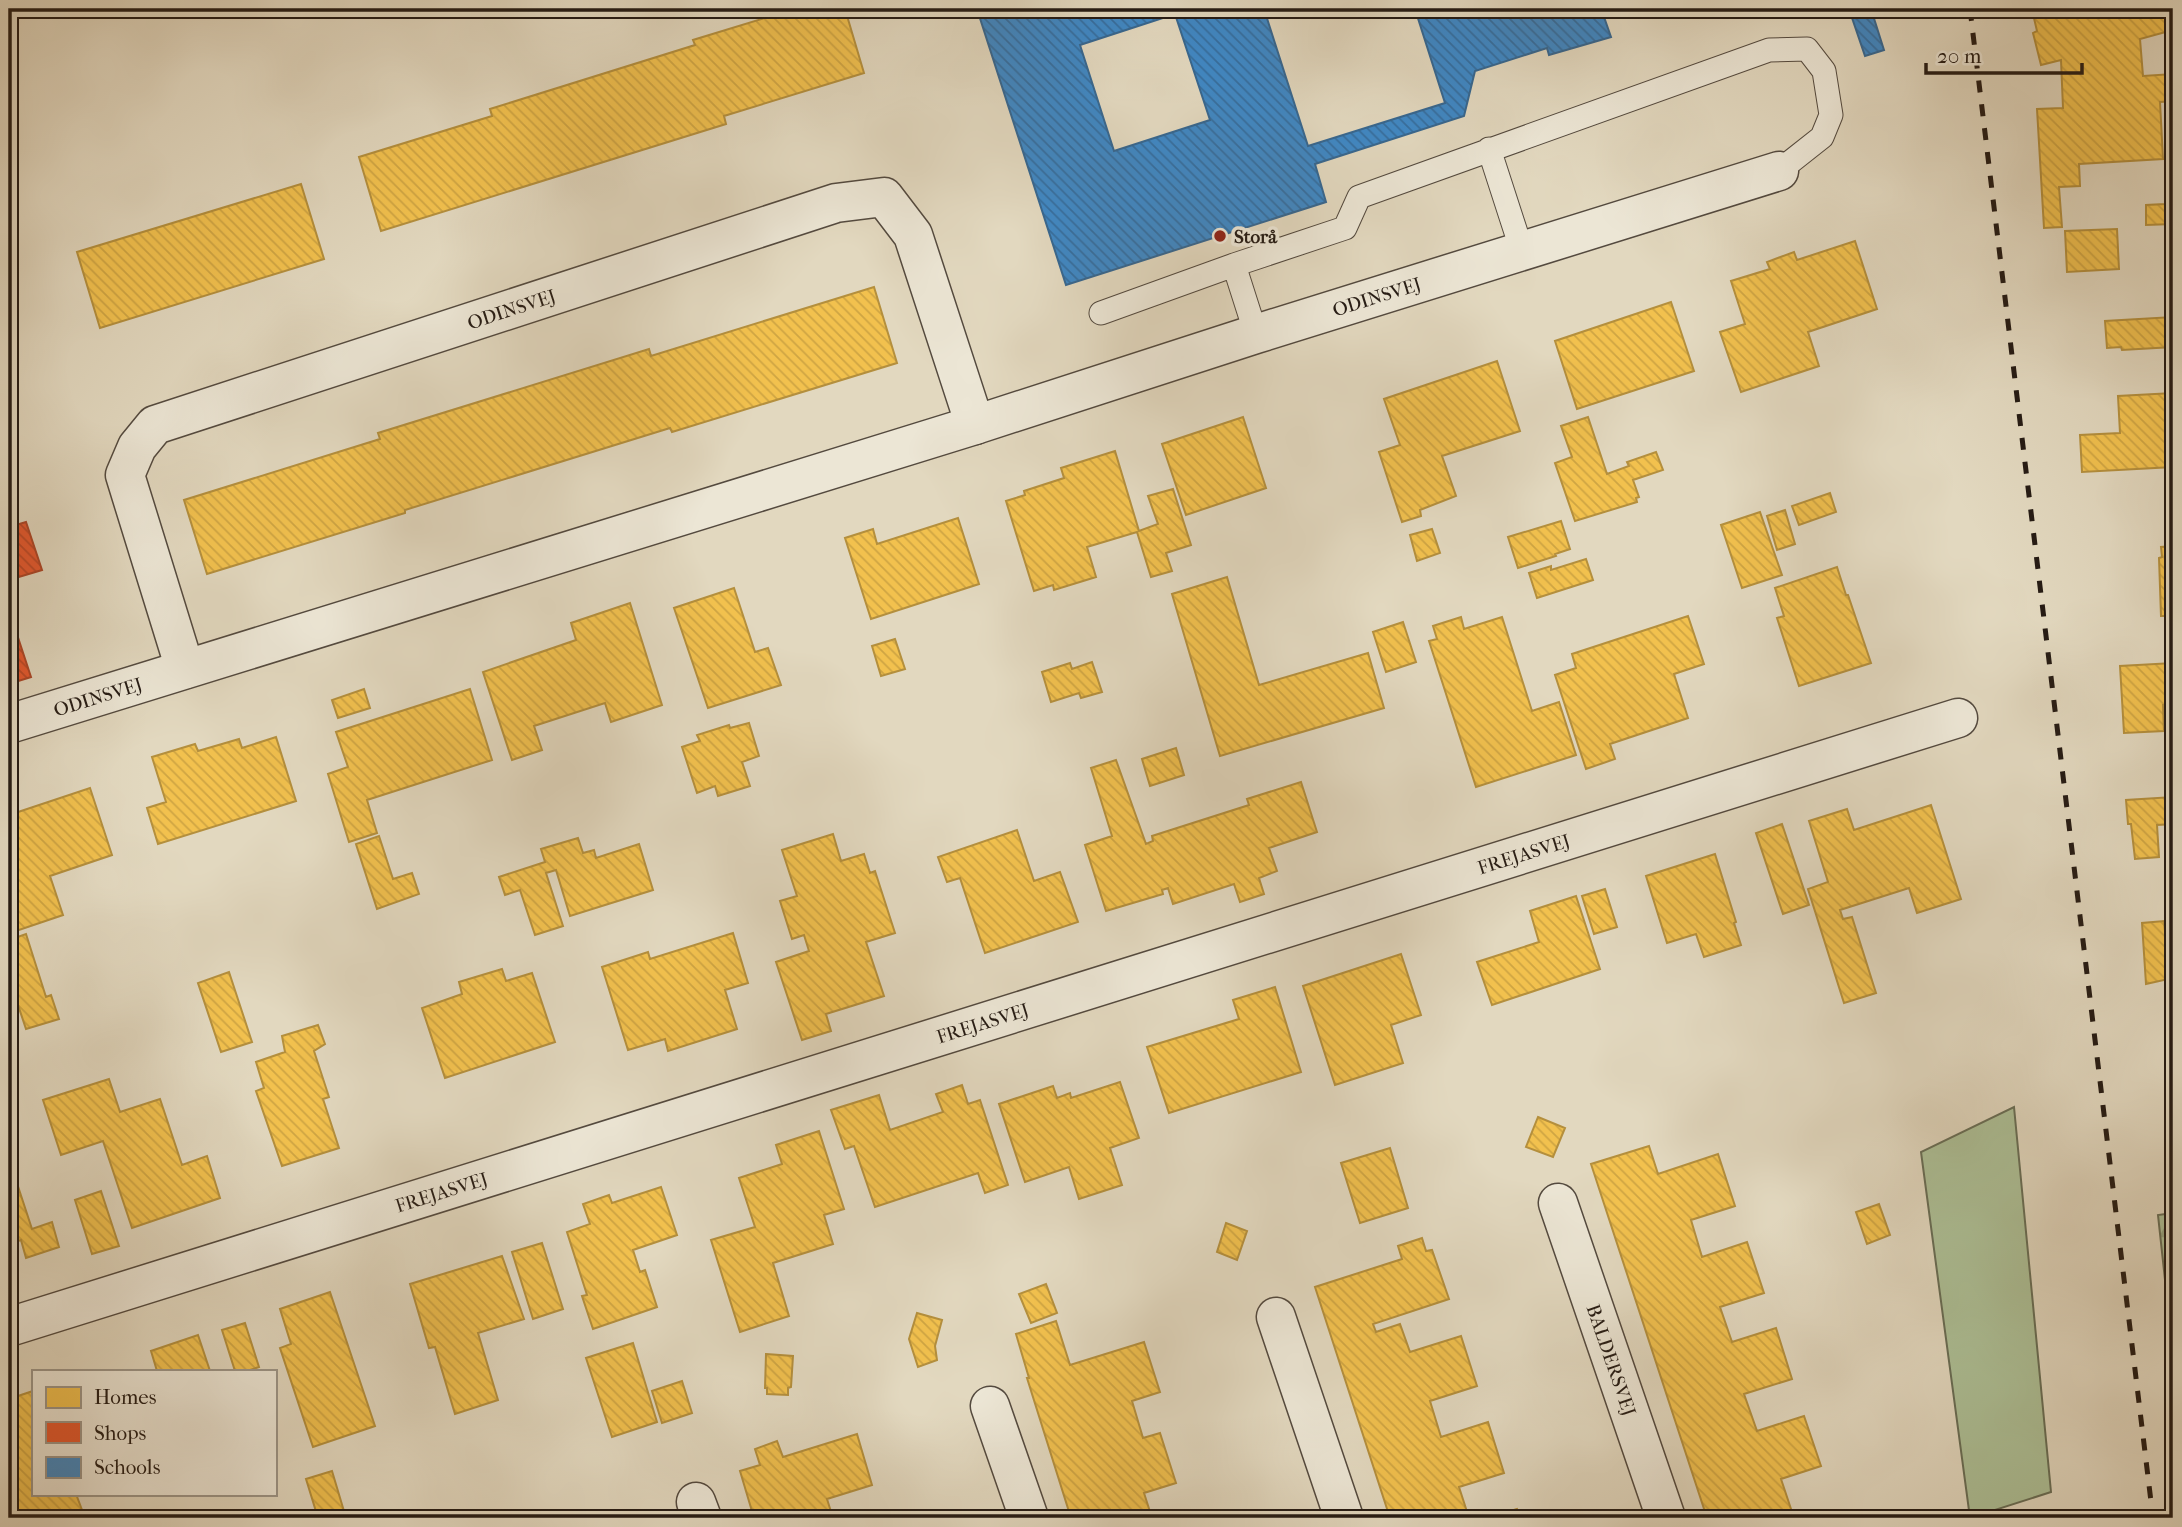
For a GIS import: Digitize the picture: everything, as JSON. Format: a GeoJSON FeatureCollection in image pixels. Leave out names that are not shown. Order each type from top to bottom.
{"type":"FeatureCollection","features":[{"type":"Feature","properties":{"kind":"street","name":"ODINSVEJ"},"geometry":{"type":"LineString","coordinates":[[9,724],[975,425],[1256,334],[1779,171]]}},
{"type":"Feature","properties":{"kind":"street","name":"ODINSVEJ"},"geometry":{"type":"LineString","coordinates":[[185,669],[125,475],[136,447],[155,425],[836,203],[884,197],[912,235],[975,425]]}},
{"type":"Feature","properties":{"kind":"street","name":"FREJASVEJ"},"geometry":{"type":"LineString","coordinates":[[9,1327],[1958,718]]}},
{"type":"Feature","properties":{"kind":"street","name":"BALDERSVEJ"},"geometry":{"type":"LineString","coordinates":[[1558,1203],[1666,1518]]}},
{"type":"Feature","properties":{"kind":"street"},"geometry":{"type":"LineString","coordinates":[[1276,1317],[1344,1518]]}},
{"type":"Feature","properties":{"kind":"street"},"geometry":{"type":"LineString","coordinates":[[990,1406],[1028,1518]]}},
{"type":"Feature","properties":{"kind":"lane"},"geometry":{"type":"LineString","coordinates":[[1101,313],[1345,228],[1359,197],[1769,50],[1807,49],[1824,71],[1831,115],[1822,137],[1779,171]]}},
{"type":"Feature","properties":{"kind":"lane"},"geometry":{"type":"LineString","coordinates":[[1489,149],[1522,251]]}},
{"type":"Feature","properties":{"kind":"lane"},"geometry":{"type":"LineString","coordinates":[[1234,265],[1256,334]]}},
{"type":"Feature","properties":{"kind":"green space"},"geometry":{"type":"Polygon","coordinates":[[[2014,1107],[2051,1492],[1970,1518],[1921,1152],[2014,1107]]]}},
{"type":"Feature","properties":{"kind":"green space"},"geometry":{"type":"Polygon","coordinates":[[[2173,1213],[2173,1354],[2158,1215],[2173,1213]]]}},
{"type":"Feature","properties":{"kind":"building: Homes"},"geometry":{"type":"Polygon","coordinates":[[[794,9],[845,9],[864,73],[724,116],[726,124],[381,231],[359,157],[492,116],[490,109],[695,45],[693,40],[794,9]]]}},
{"type":"Feature","properties":{"kind":"building: Homes"},"geometry":{"type":"Polygon","coordinates":[[[2050,9],[2173,9],[2173,30],[2140,39],[2143,76],[2173,74],[2173,101],[2160,102],[2163,159],[2079,164],[2080,186],[2059,187],[2062,227],[2044,228],[2037,109],[2063,108],[2061,60],[2041,65],[2033,33],[2037,31],[2033,14],[2050,9]]]}},
{"type":"Feature","properties":{"kind":"building: Homes"},"geometry":{"type":"Polygon","coordinates":[[[301,184],[324,259],[100,328],[77,252],[301,184]]]}},
{"type":"Feature","properties":{"kind":"building: Homes"},"geometry":{"type":"Polygon","coordinates":[[[2173,193],[2173,224],[2146,225],[2146,205],[2165,204],[2165,194],[2173,193]]]}},
{"type":"Feature","properties":{"kind":"building: Homes"},"geometry":{"type":"Polygon","coordinates":[[[2117,229],[2119,269],[2067,272],[2065,231],[2117,229]]]}},
{"type":"Feature","properties":{"kind":"building: Homes"},"geometry":{"type":"Polygon","coordinates":[[[1855,241],[1877,309],[1808,332],[1819,366],[1741,392],[1720,332],[1745,324],[1731,281],[1770,269],[1767,262],[1794,252],[1797,260],[1855,241]]]}},
{"type":"Feature","properties":{"kind":"building: Homes"},"geometry":{"type":"Polygon","coordinates":[[[874,287],[897,363],[672,432],[670,428],[207,574],[184,500],[380,439],[378,433],[649,349],[651,356],[874,287]]]}},
{"type":"Feature","properties":{"kind":"building: Homes"},"geometry":{"type":"Polygon","coordinates":[[[1671,302],[1694,371],[1577,409],[1555,341],[1671,302]]]}},
{"type":"Feature","properties":{"kind":"building: Homes"},"geometry":{"type":"Polygon","coordinates":[[[2173,317],[2173,347],[2122,350],[2121,347],[2107,348],[2105,321],[2173,317]]]}},
{"type":"Feature","properties":{"kind":"building: Homes"},"geometry":{"type":"Polygon","coordinates":[[[1497,361],[1520,431],[1442,456],[1456,496],[1420,510],[1421,516],[1402,522],[1379,452],[1400,445],[1384,399],[1497,361]]]}},
{"type":"Feature","properties":{"kind":"building: Homes"},"geometry":{"type":"Polygon","coordinates":[[[2173,393],[2173,467],[2082,472],[2080,435],[2120,433],[2118,396],[2173,393]]]}},
{"type":"Feature","properties":{"kind":"building: Homes"},"geometry":{"type":"Polygon","coordinates":[[[1243,417],[1266,488],[1186,515],[1162,444],[1243,417]]]}},
{"type":"Feature","properties":{"kind":"building: Homes"},"geometry":{"type":"Polygon","coordinates":[[[1588,417],[1607,474],[1629,466],[1627,462],[1656,452],[1663,470],[1633,480],[1639,497],[1636,498],[1637,502],[1575,521],[1555,463],[1572,457],[1561,426],[1588,417]]]}},
{"type":"Feature","properties":{"kind":"building: Homes"},"geometry":{"type":"Polygon","coordinates":[[[1115,451],[1139,531],[1158,524],[1148,496],[1173,489],[1191,545],[1166,553],[1172,571],[1151,577],[1137,532],[1087,547],[1096,577],[1054,590],[1053,585],[1034,591],[1006,501],[1025,495],[1024,491],[1064,478],[1061,468],[1115,451]]]}},
{"type":"Feature","properties":{"kind":"building: Homes"},"geometry":{"type":"Polygon","coordinates":[[[1830,493],[1836,512],[1799,525],[1792,506],[1830,493]]]}},
{"type":"Feature","properties":{"kind":"building: Homes"},"geometry":{"type":"Polygon","coordinates":[[[1785,510],[1795,544],[1777,550],[1767,516],[1785,510]]]}},
{"type":"Feature","properties":{"kind":"building: Homes"},"geometry":{"type":"Polygon","coordinates":[[[1760,512],[1782,575],[1742,588],[1721,525],[1760,512]]]}},
{"type":"Feature","properties":{"kind":"building: Homes"},"geometry":{"type":"Polygon","coordinates":[[[958,518],[979,584],[871,619],[845,538],[873,529],[877,544],[958,518]]]}},
{"type":"Feature","properties":{"kind":"building: Homes"},"geometry":{"type":"Polygon","coordinates":[[[1561,521],[1570,549],[1518,568],[1508,537],[1561,521]]]}},
{"type":"Feature","properties":{"kind":"building: Homes"},"geometry":{"type":"Polygon","coordinates":[[[1432,529],[1440,553],[1417,561],[1410,535],[1432,529]]]}},
{"type":"Feature","properties":{"kind":"building: Homes"},"geometry":{"type":"Polygon","coordinates":[[[2173,546],[2173,616],[2161,616],[2159,558],[2162,557],[2161,547],[2173,546]]]}},
{"type":"Feature","properties":{"kind":"building: Homes"},"geometry":{"type":"Polygon","coordinates":[[[1586,559],[1593,580],[1537,598],[1529,573],[1551,566],[1551,570],[1586,559]]]}},
{"type":"Feature","properties":{"kind":"building: Homes"},"geometry":{"type":"Polygon","coordinates":[[[1837,567],[1871,663],[1799,686],[1777,618],[1784,616],[1775,588],[1837,567]]]}},
{"type":"Feature","properties":{"kind":"building: Homes"},"geometry":{"type":"Polygon","coordinates":[[[1227,577],[1259,685],[1368,653],[1384,708],[1220,756],[1172,594],[1227,577]]]}},
{"type":"Feature","properties":{"kind":"building: Homes"},"geometry":{"type":"Polygon","coordinates":[[[734,588],[755,652],[768,648],[781,685],[708,708],[674,608],[734,588]]]}},
{"type":"Feature","properties":{"kind":"building: Homes"},"geometry":{"type":"Polygon","coordinates":[[[630,603],[662,705],[611,722],[605,703],[534,726],[542,750],[512,760],[483,672],[576,640],[571,623],[630,603]]]}},
{"type":"Feature","properties":{"kind":"building: Homes"},"geometry":{"type":"Polygon","coordinates":[[[1688,616],[1704,664],[1674,674],[1688,718],[1610,744],[1615,759],[1586,769],[1555,675],[1576,668],[1572,654],[1688,616]]]}},
{"type":"Feature","properties":{"kind":"building: Homes"},"geometry":{"type":"Polygon","coordinates":[[[1461,617],[1464,629],[1502,617],[1532,711],[1559,702],[1576,755],[1476,787],[1429,641],[1437,639],[1433,626],[1461,617]]]}},
{"type":"Feature","properties":{"kind":"building: Homes"},"geometry":{"type":"Polygon","coordinates":[[[1403,622],[1416,662],[1386,672],[1373,632],[1403,622]]]}},
{"type":"Feature","properties":{"kind":"building: Homes"},"geometry":{"type":"Polygon","coordinates":[[[895,639],[905,669],[881,676],[872,646],[895,639]]]}},
{"type":"Feature","properties":{"kind":"building: Homes"},"geometry":{"type":"Polygon","coordinates":[[[1092,662],[1102,692],[1081,698],[1079,693],[1051,702],[1042,672],[1070,663],[1072,669],[1092,662]]]}},
{"type":"Feature","properties":{"kind":"building: Homes"},"geometry":{"type":"Polygon","coordinates":[[[2173,663],[2173,704],[2163,705],[2164,731],[2124,733],[2120,666],[2173,663]]]}},
{"type":"Feature","properties":{"kind":"building: Homes"},"geometry":{"type":"Polygon","coordinates":[[[364,689],[370,708],[338,718],[332,700],[364,689]]]}},
{"type":"Feature","properties":{"kind":"building: Homes"},"geometry":{"type":"Polygon","coordinates":[[[470,689],[492,760],[367,800],[377,833],[349,842],[328,774],[348,767],[336,732],[470,689]]]}},
{"type":"Feature","properties":{"kind":"building: Homes"},"geometry":{"type":"Polygon","coordinates":[[[749,723],[759,756],[742,762],[750,786],[718,796],[715,786],[697,793],[682,747],[700,741],[697,735],[729,725],[730,728],[749,723]]]}},
{"type":"Feature","properties":{"kind":"building: Homes"},"geometry":{"type":"Polygon","coordinates":[[[276,737],[296,801],[158,844],[147,808],[166,802],[152,757],[195,744],[198,751],[239,739],[242,748],[276,737]]]}},
{"type":"Feature","properties":{"kind":"building: Homes"},"geometry":{"type":"Polygon","coordinates":[[[1176,748],[1184,775],[1150,786],[1142,759],[1176,748]]]}},
{"type":"Feature","properties":{"kind":"building: Homes"},"geometry":{"type":"Polygon","coordinates":[[[1116,760],[1146,844],[1153,841],[1152,836],[1249,805],[1247,799],[1301,782],[1317,832],[1269,848],[1277,871],[1259,878],[1264,894],[1240,902],[1234,884],[1173,904],[1168,888],[1162,890],[1163,894],[1106,911],[1085,845],[1112,836],[1091,768],[1116,760]]]}},
{"type":"Feature","properties":{"kind":"building: Homes"},"geometry":{"type":"Polygon","coordinates":[[[90,788],[112,855],[50,876],[63,915],[16,931],[9,909],[9,815],[90,788]]]}},
{"type":"Feature","properties":{"kind":"building: Homes"},"geometry":{"type":"Polygon","coordinates":[[[2173,797],[2173,824],[2157,825],[2159,857],[2135,859],[2126,800],[2173,797]]]}},
{"type":"Feature","properties":{"kind":"building: Homes"},"geometry":{"type":"Polygon","coordinates":[[[1931,805],[1961,899],[1917,913],[1909,888],[1840,910],[1843,919],[1852,917],[1876,993],[1844,1003],[1808,889],[1828,882],[1809,821],[1847,809],[1854,830],[1931,805]]]}},
{"type":"Feature","properties":{"kind":"building: Homes"},"geometry":{"type":"Polygon","coordinates":[[[1782,824],[1809,905],[1783,914],[1756,833],[1782,824]]]}},
{"type":"Feature","properties":{"kind":"building: Homes"},"geometry":{"type":"Polygon","coordinates":[[[1017,830],[1034,881],[1060,872],[1078,922],[985,953],[960,878],[947,882],[938,857],[1017,830]]]}},
{"type":"Feature","properties":{"kind":"building: Homes"},"geometry":{"type":"Polygon","coordinates":[[[833,834],[841,861],[864,854],[870,873],[875,871],[895,933],[866,942],[884,996],[826,1014],[831,1031],[802,1040],[776,962],[809,951],[804,935],[792,939],[780,901],[797,896],[782,850],[833,834]]]}},
{"type":"Feature","properties":{"kind":"building: Homes"},"geometry":{"type":"Polygon","coordinates":[[[379,836],[393,879],[412,873],[419,894],[377,909],[356,844],[379,836]]]}},
{"type":"Feature","properties":{"kind":"building: Homes"},"geometry":{"type":"Polygon","coordinates":[[[578,838],[583,853],[594,850],[596,858],[639,844],[653,890],[570,916],[556,870],[546,873],[563,926],[535,935],[520,890],[505,895],[499,877],[545,862],[541,849],[578,838]]]}},
{"type":"Feature","properties":{"kind":"building: Homes"},"geometry":{"type":"Polygon","coordinates":[[[1715,854],[1741,945],[1704,957],[1696,934],[1667,943],[1646,876],[1715,854]]]}},
{"type":"Feature","properties":{"kind":"building: Homes"},"geometry":{"type":"Polygon","coordinates":[[[1605,889],[1617,927],[1594,934],[1582,896],[1605,889]]]}},
{"type":"Feature","properties":{"kind":"building: Homes"},"geometry":{"type":"Polygon","coordinates":[[[1576,896],[1600,969],[1492,1005],[1477,962],[1539,942],[1530,911],[1576,896]]]}},
{"type":"Feature","properties":{"kind":"building: Homes"},"geometry":{"type":"Polygon","coordinates":[[[2164,921],[2166,942],[2173,941],[2173,978],[2146,984],[2142,923],[2164,921]]]}},
{"type":"Feature","properties":{"kind":"building: Homes"},"geometry":{"type":"Polygon","coordinates":[[[733,933],[748,983],[725,990],[737,1029],[668,1051],[665,1039],[628,1050],[602,967],[648,952],[650,959],[733,933]]]}},
{"type":"Feature","properties":{"kind":"building: Homes"},"geometry":{"type":"Polygon","coordinates":[[[26,934],[46,997],[51,995],[59,1019],[26,1029],[9,978],[9,940],[26,934]]]}},
{"type":"Feature","properties":{"kind":"building: Homes"},"geometry":{"type":"Polygon","coordinates":[[[1401,954],[1421,1015],[1391,1025],[1403,1063],[1335,1085],[1303,986],[1401,954]]]}},
{"type":"Feature","properties":{"kind":"building: Homes"},"geometry":{"type":"Polygon","coordinates":[[[502,969],[506,981],[532,973],[555,1042],[445,1078],[422,1008],[462,994],[459,982],[502,969]]]}},
{"type":"Feature","properties":{"kind":"building: Homes"},"geometry":{"type":"Polygon","coordinates":[[[229,972],[252,1042],[221,1052],[198,983],[229,972]]]}},
{"type":"Feature","properties":{"kind":"building: Homes"},"geometry":{"type":"Polygon","coordinates":[[[1275,987],[1301,1072],[1169,1113],[1147,1047],[1239,1019],[1233,1000],[1275,987]]]}},
{"type":"Feature","properties":{"kind":"building: Homes"},"geometry":{"type":"Polygon","coordinates":[[[318,1025],[325,1044],[314,1051],[329,1097],[323,1099],[339,1148],[282,1166],[256,1091],[264,1088],[256,1062],[285,1052],[282,1036],[318,1025]]]}},
{"type":"Feature","properties":{"kind":"building: Homes"},"geometry":{"type":"Polygon","coordinates":[[[109,1079],[120,1112],[160,1099],[182,1165],[207,1156],[220,1198],[132,1228],[103,1141],[61,1155],[43,1100],[109,1079]]]}},
{"type":"Feature","properties":{"kind":"building: Homes"},"geometry":{"type":"Polygon","coordinates":[[[1120,1082],[1139,1138],[1110,1148],[1122,1185],[1079,1199],[1069,1167],[1025,1182],[999,1104],[1053,1086],[1057,1098],[1070,1093],[1071,1098],[1120,1082]]]}},
{"type":"Feature","properties":{"kind":"building: Homes"},"geometry":{"type":"Polygon","coordinates":[[[962,1085],[968,1104],[980,1100],[1008,1185],[985,1193],[978,1173],[875,1207],[854,1146],[845,1149],[831,1110],[879,1095],[890,1130],[943,1112],[936,1094],[962,1085]]]}},
{"type":"Feature","properties":{"kind":"building: Homes"},"geometry":{"type":"Polygon","coordinates":[[[1538,1117],[1565,1128],[1553,1157],[1526,1147],[1538,1117]]]}},
{"type":"Feature","properties":{"kind":"building: Homes"},"geometry":{"type":"Polygon","coordinates":[[[819,1131],[844,1209],[824,1215],[833,1244],[773,1263],[789,1316],[740,1332],[711,1240],[755,1227],[739,1178],[782,1164],[776,1145],[819,1131]]]}},
{"type":"Feature","properties":{"kind":"building: Homes"},"geometry":{"type":"Polygon","coordinates":[[[1649,1146],[1658,1174],[1718,1154],[1735,1206],[1691,1220],[1702,1257],[1747,1242],[1764,1293],[1720,1307],[1732,1342],[1776,1328],[1792,1379],[1744,1394],[1757,1431],[1804,1416],[1821,1466],[1781,1479],[1794,1518],[1707,1518],[1591,1164],[1649,1146]]]}},
{"type":"Feature","properties":{"kind":"building: Homes"},"geometry":{"type":"Polygon","coordinates":[[[1390,1148],[1408,1208],[1360,1223],[1341,1163],[1390,1148]]]}},
{"type":"Feature","properties":{"kind":"building: Homes"},"geometry":{"type":"Polygon","coordinates":[[[12,1168],[32,1229],[52,1222],[59,1247],[26,1258],[21,1240],[9,1244],[9,1169],[12,1168]]]}},
{"type":"Feature","properties":{"kind":"building: Homes"},"geometry":{"type":"Polygon","coordinates":[[[661,1187],[677,1235],[633,1250],[640,1272],[645,1270],[657,1307],[593,1329],[582,1296],[587,1295],[567,1232],[590,1224],[583,1204],[609,1195],[612,1203],[661,1187]]]}},
{"type":"Feature","properties":{"kind":"building: Homes"},"geometry":{"type":"Polygon","coordinates":[[[101,1191],[119,1246],[92,1254],[75,1200],[101,1191]]]}},
{"type":"Feature","properties":{"kind":"building: Homes"},"geometry":{"type":"Polygon","coordinates":[[[1879,1204],[1890,1235],[1867,1244],[1856,1212],[1879,1204]]]}},
{"type":"Feature","properties":{"kind":"building: Homes"},"geometry":{"type":"Polygon","coordinates":[[[1226,1223],[1247,1231],[1237,1260],[1217,1252],[1226,1223]]]}},
{"type":"Feature","properties":{"kind":"building: Homes"},"geometry":{"type":"Polygon","coordinates":[[[1422,1238],[1426,1251],[1432,1250],[1449,1299],[1373,1324],[1376,1332],[1400,1324],[1410,1352],[1461,1336],[1477,1386],[1430,1401],[1441,1437],[1488,1422],[1504,1473],[1459,1487],[1469,1518],[1390,1518],[1315,1287],[1402,1259],[1398,1246],[1422,1238]]]}},
{"type":"Feature","properties":{"kind":"building: Homes"},"geometry":{"type":"Polygon","coordinates":[[[542,1243],[563,1309],[533,1319],[512,1252],[542,1243]]]}},
{"type":"Feature","properties":{"kind":"building: Homes"},"geometry":{"type":"Polygon","coordinates":[[[502,1256],[524,1319],[478,1333],[498,1400],[455,1414],[435,1347],[429,1348],[410,1284],[502,1256]]]}},
{"type":"Feature","properties":{"kind":"building: Homes"},"geometry":{"type":"Polygon","coordinates":[[[1046,1284],[1057,1313],[1031,1323],[1019,1294],[1046,1284]]]}},
{"type":"Feature","properties":{"kind":"building: Homes"},"geometry":{"type":"Polygon","coordinates":[[[330,1292],[375,1426],[313,1447],[280,1348],[291,1344],[280,1309],[330,1292]]]}},
{"type":"Feature","properties":{"kind":"building: Homes"},"geometry":{"type":"Polygon","coordinates":[[[917,1313],[942,1320],[935,1346],[937,1360],[918,1367],[909,1339],[917,1313]]]}},
{"type":"Feature","properties":{"kind":"building: Homes"},"geometry":{"type":"Polygon","coordinates":[[[1056,1321],[1070,1365],[1144,1342],[1160,1392],[1132,1401],[1143,1438],[1160,1433],[1176,1483],[1144,1493],[1152,1518],[1071,1518],[1016,1334],[1056,1321]]]}},
{"type":"Feature","properties":{"kind":"building: Homes"},"geometry":{"type":"Polygon","coordinates":[[[245,1323],[259,1367],[235,1370],[222,1330],[245,1323]]]}},
{"type":"Feature","properties":{"kind":"building: Homes"},"geometry":{"type":"Polygon","coordinates":[[[198,1335],[210,1370],[157,1370],[151,1351],[198,1335]]]}},
{"type":"Feature","properties":{"kind":"building: Homes"},"geometry":{"type":"Polygon","coordinates":[[[633,1343],[657,1422],[612,1437],[586,1358],[633,1343]]]}},
{"type":"Feature","properties":{"kind":"building: Homes"},"geometry":{"type":"Polygon","coordinates":[[[766,1354],[793,1356],[788,1395],[767,1394],[766,1354]]]}},
{"type":"Feature","properties":{"kind":"building: Homes"},"geometry":{"type":"Polygon","coordinates":[[[682,1381],[692,1413],[662,1423],[652,1391],[682,1381]]]}},
{"type":"Feature","properties":{"kind":"building: Homes"},"geometry":{"type":"Polygon","coordinates":[[[32,1391],[32,1496],[77,1496],[85,1518],[9,1518],[9,1399],[32,1391]]]}},
{"type":"Feature","properties":{"kind":"building: Homes"},"geometry":{"type":"Polygon","coordinates":[[[857,1434],[872,1485],[827,1499],[833,1518],[754,1518],[740,1471],[760,1465],[755,1449],[777,1441],[783,1457],[857,1434]]]}},
{"type":"Feature","properties":{"kind":"building: Homes"},"geometry":{"type":"Polygon","coordinates":[[[332,1471],[346,1518],[318,1518],[306,1479],[332,1471]]]}},
{"type":"Feature","properties":{"kind":"building: Homes"},"geometry":{"type":"Polygon","coordinates":[[[1517,1509],[1520,1518],[1487,1518],[1517,1509]]]}},
{"type":"Feature","properties":{"kind":"building: Shops"},"geometry":{"type":"Polygon","coordinates":[[[26,522],[42,570],[9,580],[9,527],[26,522]]]}},
{"type":"Feature","properties":{"kind":"building: Shops"},"geometry":{"type":"Polygon","coordinates":[[[9,610],[31,677],[9,684],[9,610]]]}},
{"type":"Feature","properties":{"kind":"building: Schools"},"geometry":{"type":"Polygon","coordinates":[[[977,9],[1264,9],[1308,146],[1445,103],[1416,12],[1424,9],[1621,9],[1603,14],[1611,37],[1549,55],[1547,48],[1475,71],[1464,116],[1315,164],[1326,202],[1066,285],[977,9]],[[1175,14],[1080,45],[1114,151],[1210,120],[1175,14]]]}},
{"type":"Feature","properties":{"kind":"building: Schools"},"geometry":{"type":"Polygon","coordinates":[[[1849,9],[1871,9],[1884,50],[1865,56],[1849,9]]]}},
{"type":"Feature","properties":{"kind":"railway"},"geometry":{"type":"LineString","coordinates":[[1970,9],[2153,1518]]}},
{"type":"Feature","properties":{"kind":"place","name":"Storå"},"geometry":{"type":"Point","coordinates":[1220,236]}}]}
